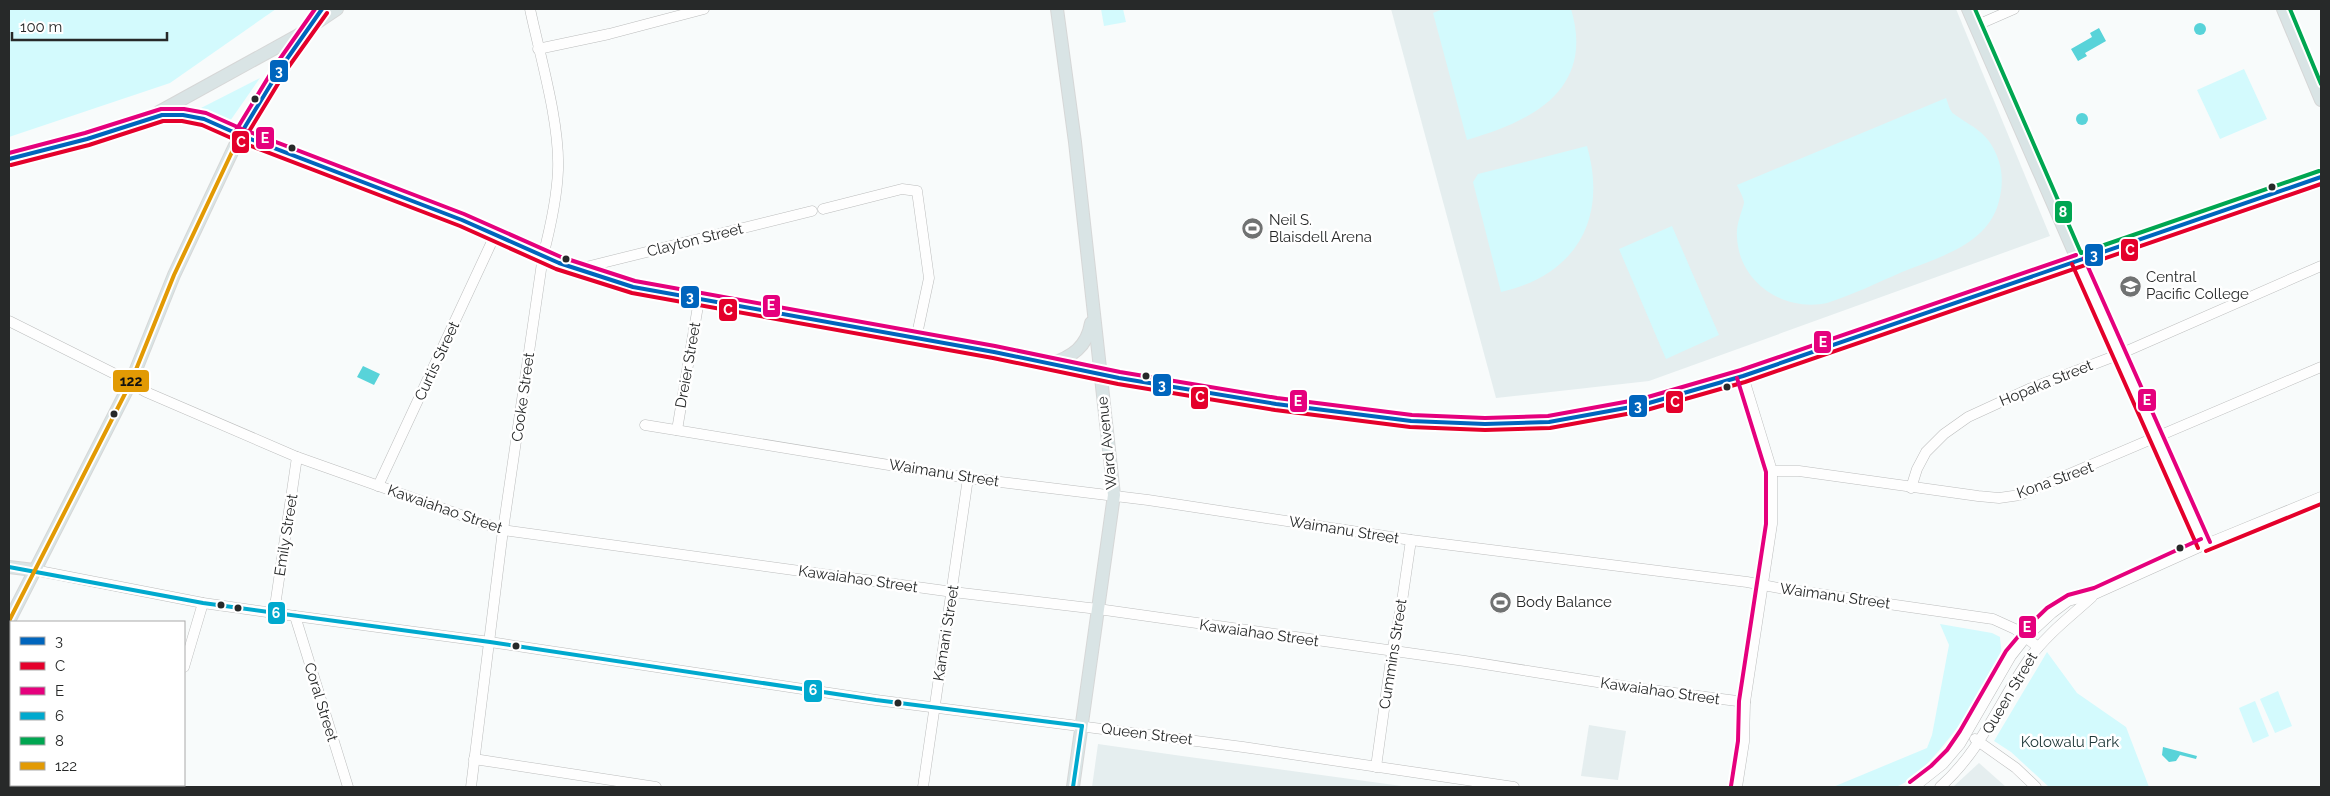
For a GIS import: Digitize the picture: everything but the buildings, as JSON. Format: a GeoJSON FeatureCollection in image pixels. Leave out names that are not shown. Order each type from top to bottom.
{"type":"FeatureCollection","features":[{"type":"Feature","properties":{"kind":"main road"},"geometry":{"type":"LineString","coordinates":[[9,621],[131,382],[174,275],[240,135],[282,66],[322,9]]}},
{"type":"Feature","properties":{"kind":"main road"},"geometry":{"type":"LineString","coordinates":[[9,159],[87,138],[169,108],[297,36],[337,9]]}},
{"type":"Feature","properties":{"kind":"main road","name":"Ward Avenue"},"geometry":{"type":"LineString","coordinates":[[1057,9],[1114,496],[1073,787]]}},
{"type":"Feature","properties":{"kind":"main road"},"geometry":{"type":"LineString","coordinates":[[1968,9],[2078,261]]}},
{"type":"Feature","properties":{"kind":"main road"},"geometry":{"type":"LineString","coordinates":[[2287,10],[2321,100]]}},
{"type":"Feature","properties":{"kind":"main road"},"geometry":{"type":"LineString","coordinates":[[133,122],[162,115],[204,118],[240,135],[462,220],[543,256],[633,288],[916,339],[1100,375],[1348,413],[1411,421],[1485,424],[1576,419],[1683,394],[1742,376],[2321,177]]}},
{"type":"Feature","properties":{"kind":"main road"},"geometry":{"type":"LineString","coordinates":[[1050,364],[1072,356],[1082,346],[1089,333],[1092,306]]}},
{"type":"Feature","properties":{"kind":"main road","name":"Queen Street"},"geometry":{"type":"LineString","coordinates":[[9,567],[34,570]]}},
{"type":"Feature","properties":{"kind":"street","name":"Cooke Street"},"geometry":{"type":"LineString","coordinates":[[471,787],[504,530],[543,256],[549,235],[558,170],[554,124],[530,9]]}},
{"type":"Feature","properties":{"kind":"street"},"geometry":{"type":"LineString","coordinates":[[538,48],[609,34],[704,9]]}},
{"type":"Feature","properties":{"kind":"street"},"geometry":{"type":"LineString","coordinates":[[1975,26],[2014,9]]}},
{"type":"Feature","properties":{"kind":"street"},"geometry":{"type":"LineString","coordinates":[[823,209],[902,189],[917,191],[929,278],[916,339]]}},
{"type":"Feature","properties":{"kind":"street","name":"Clayton Street"},"geometry":{"type":"LineString","coordinates":[[578,269],[812,211]]}},
{"type":"Feature","properties":{"kind":"street","name":"Curtis Street"},"geometry":{"type":"LineString","coordinates":[[378,486],[495,235]]}},
{"type":"Feature","properties":{"kind":"street"},"geometry":{"type":"LineString","coordinates":[[2078,261],[2204,545]]}},
{"type":"Feature","properties":{"kind":"street","name":"Hopaka Street"},"geometry":{"type":"LineString","coordinates":[[1911,488],[1917,469],[1931,446],[1968,417],[2029,389],[2120,354],[2321,266]]}},
{"type":"Feature","properties":{"kind":"street","name":"Dreier Street"},"geometry":{"type":"LineString","coordinates":[[677,430],[699,300]]}},
{"type":"Feature","properties":{"kind":"street","name":"Kawaiahao Street"},"geometry":{"type":"LineString","coordinates":[[9,321],[131,382],[146,392],[297,458],[504,530],[953,592],[1098,609],[1465,661],[1635,688],[1745,702]]}},
{"type":"Feature","properties":{"kind":"street","name":"Kona Street"},"geometry":{"type":"LineString","coordinates":[[1772,471],[1799,471],[1911,488],[1999,498],[2020,495],[2321,368]]}},
{"type":"Feature","properties":{"kind":"street"},"geometry":{"type":"LineString","coordinates":[[1737,787],[1744,742],[1745,702],[1772,524],[1772,471],[1742,376]]}},
{"type":"Feature","properties":{"kind":"street","name":"Waimanu Street"},"geometry":{"type":"LineString","coordinates":[[644,425],[968,478],[1114,496],[1411,540],[1678,572],[1993,620],[2026,637],[2038,647]]}},
{"type":"Feature","properties":{"kind":"street","name":"Emily Street"},"geometry":{"type":"LineString","coordinates":[[274,613],[297,458]]}},
{"type":"Feature","properties":{"kind":"street","name":"Kamani Street"},"geometry":{"type":"LineString","coordinates":[[923,787],[953,592],[968,478]]}},
{"type":"Feature","properties":{"kind":"street"},"geometry":{"type":"LineString","coordinates":[[2095,594],[2204,545],[2321,497]]}},
{"type":"Feature","properties":{"kind":"street","name":"Cummins Street"},"geometry":{"type":"LineString","coordinates":[[1376,767],[1392,652],[1401,608],[1411,540]]}},
{"type":"Feature","properties":{"kind":"street","name":"Queen Street"},"geometry":{"type":"LineString","coordinates":[[34,570],[203,603],[490,642],[876,700],[1243,746],[1514,787]]}},
{"type":"Feature","properties":{"kind":"street","name":"Queen Street"},"geometry":{"type":"LineString","coordinates":[[1914,787],[1943,764],[1968,734],[2011,656],[2026,637],[2068,601],[2095,594]]}},
{"type":"Feature","properties":{"kind":"street","name":"Queen Street"},"geometry":{"type":"LineString","coordinates":[[1940,787],[1954,774],[1980,742],[2023,668],[2038,647],[2095,594]]}},
{"type":"Feature","properties":{"kind":"street"},"geometry":{"type":"LineString","coordinates":[[185,664],[203,603]]}},
{"type":"Feature","properties":{"kind":"street","name":"Coral Street"},"geometry":{"type":"LineString","coordinates":[[294,616],[348,787]]}},
{"type":"Feature","properties":{"kind":"street","name":"Queen Street"},"geometry":{"type":"LineString","coordinates":[[1968,734],[2016,768],[2036,787]]}},
{"type":"Feature","properties":{"kind":"street"},"geometry":{"type":"LineString","coordinates":[[474,759],[656,787]]}},
{"type":"Feature","properties":{"kind":"shaded area"},"geometry":{"type":"Polygon","coordinates":[[[1391,9],[1956,9],[2050,236],[1649,381],[1496,398],[1391,9]]]}},
{"type":"Feature","properties":{"kind":"shaded area"},"geometry":{"type":"Polygon","coordinates":[[[1589,725],[1626,731],[1618,780],[1581,776],[1589,725]]]}},
{"type":"Feature","properties":{"kind":"shaded area"},"geometry":{"type":"Polygon","coordinates":[[[1098,744],[1182,756],[1409,787],[1092,787],[1098,744]]]}},
{"type":"Feature","properties":{"kind":"shaded area"},"geometry":{"type":"Polygon","coordinates":[[[1979,763],[2006,787],[1953,787],[1979,763]]]}},
{"type":"Feature","properties":{"kind":"green space"},"geometry":{"type":"Polygon","coordinates":[[[9,9],[276,9],[170,83],[9,137],[9,9]]]}},
{"type":"Feature","properties":{"kind":"green space"},"geometry":{"type":"Polygon","coordinates":[[[1101,9],[1123,9],[1126,22],[1104,26],[1101,9]]]}},
{"type":"Feature","properties":{"kind":"green space"},"geometry":{"type":"Polygon","coordinates":[[[1443,9],[1571,9],[1576,37],[1574,61],[1566,81],[1553,97],[1535,111],[1514,123],[1467,140],[1433,13],[1443,9]]]}},
{"type":"Feature","properties":{"kind":"green space"},"geometry":{"type":"Polygon","coordinates":[[[2244,69],[2267,119],[2220,139],[2197,90],[2244,69]]]}},
{"type":"Feature","properties":{"kind":"green space"},"geometry":{"type":"Polygon","coordinates":[[[260,78],[230,121],[200,112],[201,108],[260,78]]]}},
{"type":"Feature","properties":{"kind":"green space"},"geometry":{"type":"Polygon","coordinates":[[[1946,98],[1953,113],[1984,135],[1999,161],[2002,184],[1999,201],[1993,216],[1984,229],[1973,239],[1946,255],[1827,303],[1811,305],[1795,303],[1767,291],[1755,280],[1746,268],[1740,253],[1737,228],[1744,203],[1737,185],[1946,98]]]}},
{"type":"Feature","properties":{"kind":"green space"},"geometry":{"type":"Polygon","coordinates":[[[1587,146],[1592,173],[1593,197],[1589,220],[1580,240],[1567,258],[1549,272],[1527,284],[1501,292],[1473,182],[1478,174],[1587,146]]]}},
{"type":"Feature","properties":{"kind":"green space"},"geometry":{"type":"Polygon","coordinates":[[[1672,226],[1719,335],[1666,359],[1619,249],[1672,226]]]}},
{"type":"Feature","properties":{"kind":"green space"},"geometry":{"type":"Polygon","coordinates":[[[1940,624],[1992,633],[2000,637],[2001,652],[1995,667],[1972,706],[1942,747],[1911,778],[1898,786],[1877,789],[1833,787],[1927,748],[1932,735],[1949,645],[1940,624]]]}},
{"type":"Feature","properties":{"kind":"green space","name":"Kolowalu Park"},"geometry":{"type":"Polygon","coordinates":[[[2047,652],[2077,693],[2126,727],[2149,787],[2049,787],[2011,752],[1994,741],[2047,652]]]}},
{"type":"Feature","properties":{"kind":"green space"},"geometry":{"type":"Polygon","coordinates":[[[2278,691],[2292,726],[2275,733],[2260,699],[2278,691]]]}},
{"type":"Feature","properties":{"kind":"green space"},"geometry":{"type":"Polygon","coordinates":[[[2255,701],[2269,736],[2253,743],[2239,708],[2255,701]]]}},
{"type":"Feature","properties":{"kind":"water"},"geometry":{"type":"Polygon","coordinates":[[[2200,23],[2206,29],[2200,35],[2194,29],[2200,23]]]}},
{"type":"Feature","properties":{"kind":"water"},"geometry":{"type":"Polygon","coordinates":[[[2099,28],[2106,41],[2085,53],[2087,56],[2078,61],[2071,49],[2092,37],[2090,33],[2099,28]]]}},
{"type":"Feature","properties":{"kind":"water"},"geometry":{"type":"Polygon","coordinates":[[[2082,113],[2088,119],[2082,125],[2076,119],[2082,113]]]}},
{"type":"Feature","properties":{"kind":"water"},"geometry":{"type":"Polygon","coordinates":[[[363,366],[380,374],[374,385],[357,377],[363,366]]]}},
{"type":"Feature","properties":{"kind":"water"},"geometry":{"type":"Polygon","coordinates":[[[2163,747],[2197,756],[2196,759],[2180,755],[2176,761],[2169,762],[2162,755],[2163,747]]]}},
{"type":"Feature","properties":{"kind":"transit line","name":"E"},"geometry":{"type":"LineString","coordinates":[[235,132],[277,63],[315,9]]}},
{"type":"Feature","properties":{"kind":"transit line","name":"3"},"geometry":{"type":"LineString","coordinates":[[240,135],[282,66],[322,9]]}},
{"type":"Feature","properties":{"kind":"transit line","name":"8"},"geometry":{"type":"LineString","coordinates":[[1975,9],[2081,253],[2319,171]]}},
{"type":"Feature","properties":{"kind":"transit line","name":"8"},"geometry":{"type":"LineString","coordinates":[[2290,9],[2321,84]]}},
{"type":"Feature","properties":{"kind":"transit line","name":"C"},"geometry":{"type":"LineString","coordinates":[[245,138],[287,69],[327,13]]}},
{"type":"Feature","properties":{"kind":"transit line","name":"E"},"geometry":{"type":"LineString","coordinates":[[9,153],[85,133],[161,109],[184,109],[206,113],[242,129],[464,214],[561,257],[635,281],[995,346],[1120,372],[1277,398],[1412,415],[1485,418],[1548,416],[1641,399],[1741,370],[2076,255]]}},
{"type":"Feature","properties":{"kind":"transit line","name":"3"},"geometry":{"type":"LineString","coordinates":[[9,159],[87,139],[162,115],[183,115],[204,119],[240,135],[462,220],[559,263],[633,287],[994,352],[1119,378],[1276,404],[1411,421],[1485,424],[1549,422],[1642,405],[1743,376],[2321,177]]}},
{"type":"Feature","properties":{"kind":"transit line","name":"C"},"geometry":{"type":"LineString","coordinates":[[11,165],[89,145],[163,121],[182,121],[202,125],[238,141],[460,226],[556,269],[632,293],[993,358],[1118,384],[1275,410],[1410,427],[1485,430],[1550,428],[1643,411],[1745,382],[2321,184]]}},
{"type":"Feature","properties":{"kind":"transit line","name":"122"},"geometry":{"type":"LineString","coordinates":[[9,621],[131,382],[174,275],[240,135]]}},
{"type":"Feature","properties":{"kind":"transit line","name":"E"},"geometry":{"type":"LineString","coordinates":[[2084,258],[2210,542]]}},
{"type":"Feature","properties":{"kind":"transit line","name":"C"},"geometry":{"type":"LineString","coordinates":[[2072,264],[2198,548]]}},
{"type":"Feature","properties":{"kind":"transit line","name":"E"},"geometry":{"type":"LineString","coordinates":[[1731,786],[1738,741],[1739,701],[1766,524],[1766,472],[1737,378]]}},
{"type":"Feature","properties":{"kind":"transit line","name":"C"},"geometry":{"type":"LineString","coordinates":[[2206,551],[2321,504]]}},
{"type":"Feature","properties":{"kind":"transit line","name":"E"},"geometry":{"type":"LineString","coordinates":[[1910,782],[1931,766],[1947,750],[2006,651],[2022,632],[2047,608],[2068,595],[2094,588],[2201,539]]}},
{"type":"Feature","properties":{"kind":"transit line","name":"6"},"geometry":{"type":"LineString","coordinates":[[9,567],[203,603],[490,642],[876,700],[1082,726]]}},
{"type":"Feature","properties":{"kind":"transit line","name":"6"},"geometry":{"type":"LineString","coordinates":[[1073,787],[1082,726]]}},
{"type":"Feature","properties":{"kind":"place","name":"Neil S. Blaisdell Arena"},"geometry":{"type":"Point","coordinates":[1253,229]}},
{"type":"Feature","properties":{"kind":"place","name":"Central Pacific College"},"geometry":{"type":"Point","coordinates":[2130,286]}},
{"type":"Feature","properties":{"kind":"place","name":"Body Balance"},"geometry":{"type":"Point","coordinates":[1500,602]}}]}
